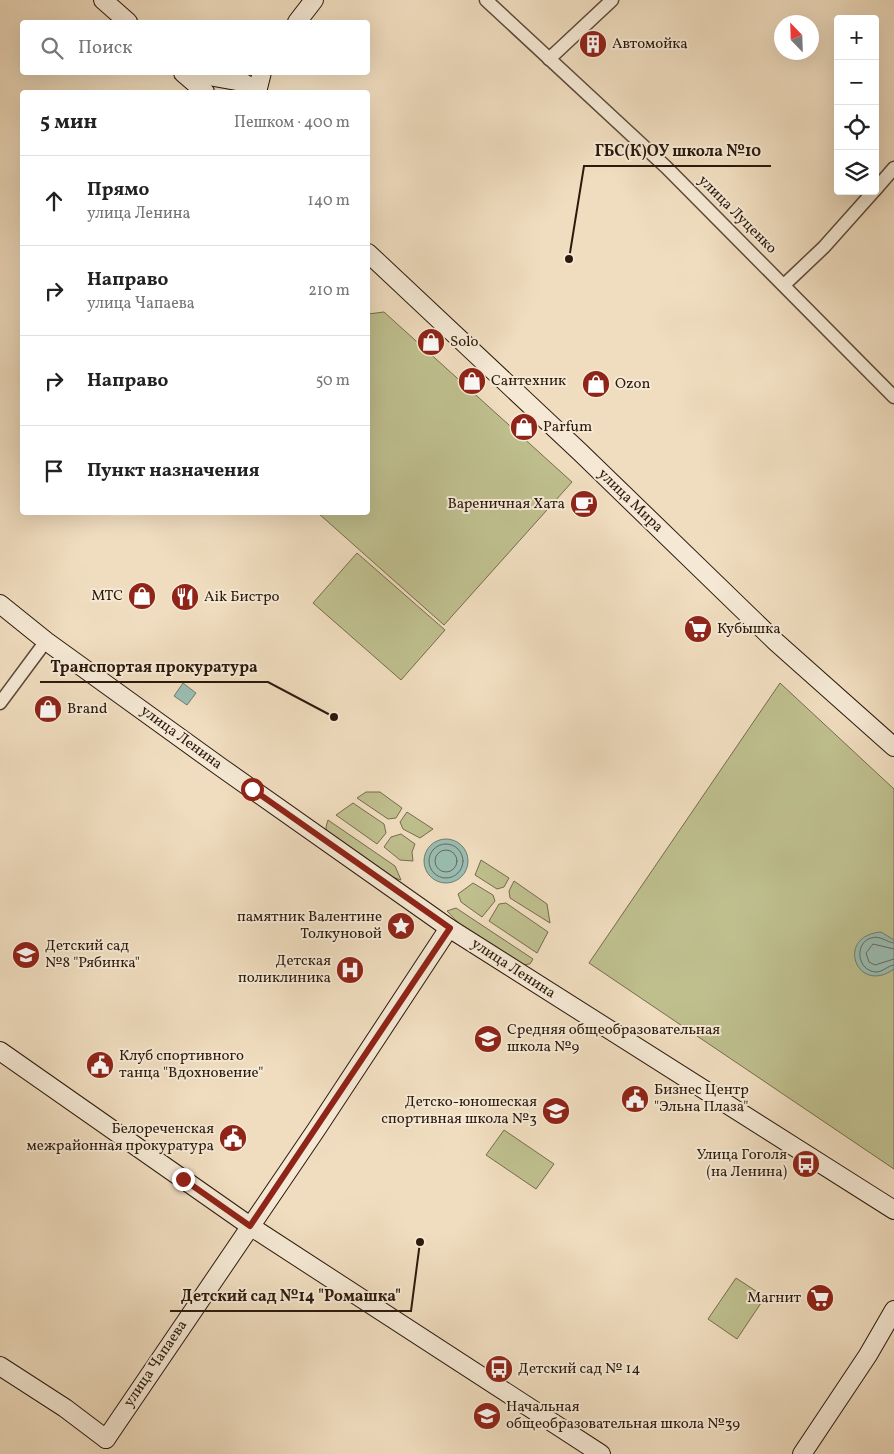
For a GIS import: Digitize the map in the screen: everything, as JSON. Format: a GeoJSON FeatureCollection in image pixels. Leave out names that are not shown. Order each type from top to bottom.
{"type":"FeatureCollection","features":[{"type":"Feature","properties":{"kind":"street"},"geometry":{"type":"LineString","coordinates":[[103,0],[126,20]]}},
{"type":"Feature","properties":{"kind":"street"},"geometry":{"type":"LineString","coordinates":[[299,20],[314,0]]}},
{"type":"Feature","properties":{"kind":"street","name":"улица Луценко"},"geometry":{"type":"LineString","coordinates":[[486,0],[666,167],[894,397]]}},
{"type":"Feature","properties":{"kind":"street"},"geometry":{"type":"LineString","coordinates":[[549,59],[612,0]]}},
{"type":"Feature","properties":{"kind":"street"},"geometry":{"type":"LineString","coordinates":[[188,75],[203,90]]}},
{"type":"Feature","properties":{"kind":"street"},"geometry":{"type":"LineString","coordinates":[[193,75],[228,88],[242,82],[254,90]]}},
{"type":"Feature","properties":{"kind":"street"},"geometry":{"type":"LineString","coordinates":[[228,88],[250,75]]}},
{"type":"Feature","properties":{"kind":"street"},"geometry":{"type":"LineString","coordinates":[[257,90],[261,75]]}},
{"type":"Feature","properties":{"kind":"street"},"geometry":{"type":"LineString","coordinates":[[879,186],[894,168]]}},
{"type":"Feature","properties":{"kind":"street"},"geometry":{"type":"LineString","coordinates":[[784,285],[824,247],[871,195]]}},
{"type":"Feature","properties":{"kind":"street","name":"улица Мира"},"geometry":{"type":"LineString","coordinates":[[370,255],[580,452],[776,642],[894,748]]}},
{"type":"Feature","properties":{"kind":"street","name":"улица Ленина"},"geometry":{"type":"LineString","coordinates":[[0,592],[41,624],[46,641]]}},
{"type":"Feature","properties":{"kind":"street","name":"улица Ленина"},"geometry":{"type":"LineString","coordinates":[[0,604],[46,641],[450,928],[894,1210]]}},
{"type":"Feature","properties":{"kind":"street"},"geometry":{"type":"LineString","coordinates":[[0,703],[46,641]]}},
{"type":"Feature","properties":{"kind":"street","name":"улица Чапаева"},"geometry":{"type":"LineString","coordinates":[[110,1446],[250,1226],[450,928]]}},
{"type":"Feature","properties":{"kind":"street"},"geometry":{"type":"LineString","coordinates":[[0,1051],[250,1226],[601,1454]]}},
{"type":"Feature","properties":{"kind":"street"},"geometry":{"type":"LineString","coordinates":[[802,1454],[868,1355],[894,1310]]}},
{"type":"Feature","properties":{"kind":"street"},"geometry":{"type":"LineString","coordinates":[[0,1366],[65,1408],[110,1446]]}},
{"type":"Feature","properties":{"kind":"green space"},"geometry":{"type":"Polygon","coordinates":[[[384,312],[572,482],[444,625],[320,515],[370,515],[370,314],[384,312]]]}},
{"type":"Feature","properties":{"kind":"green space"},"geometry":{"type":"Polygon","coordinates":[[[357,553],[445,630],[401,680],[313,603],[357,553]]]}},
{"type":"Feature","properties":{"kind":"green space"},"geometry":{"type":"Polygon","coordinates":[[[780,683],[894,789],[894,1169],[589,963],[780,683]]]}},
{"type":"Feature","properties":{"kind":"green space"},"geometry":{"type":"Polygon","coordinates":[[[366,792],[380,792],[402,808],[396,818],[388,819],[357,798],[366,792]]]}},
{"type":"Feature","properties":{"kind":"green space"},"geometry":{"type":"Polygon","coordinates":[[[353,803],[384,824],[386,833],[377,844],[336,815],[353,803]]]}},
{"type":"Feature","properties":{"kind":"green space"},"geometry":{"type":"Polygon","coordinates":[[[407,812],[433,829],[420,838],[403,829],[400,822],[407,812]]]}},
{"type":"Feature","properties":{"kind":"green space"},"geometry":{"type":"Polygon","coordinates":[[[328,820],[395,866],[401,880],[380,873],[327,835],[326,827],[328,820]]]}},
{"type":"Feature","properties":{"kind":"green space"},"geometry":{"type":"Polygon","coordinates":[[[401,834],[415,844],[412,852],[413,861],[400,860],[384,847],[391,837],[401,834]]]}},
{"type":"Feature","properties":{"kind":"green space"},"geometry":{"type":"Polygon","coordinates":[[[481,860],[509,878],[504,887],[497,889],[475,875],[481,860]]]}},
{"type":"Feature","properties":{"kind":"green space"},"geometry":{"type":"Polygon","coordinates":[[[514,881],[547,904],[550,923],[510,898],[509,891],[514,881]]]}},
{"type":"Feature","properties":{"kind":"green space"},"geometry":{"type":"Polygon","coordinates":[[[473,883],[493,895],[495,901],[482,917],[461,902],[458,894],[473,883]]]}},
{"type":"Feature","properties":{"kind":"green space"},"geometry":{"type":"Polygon","coordinates":[[[506,903],[548,932],[537,953],[489,921],[499,904],[506,903]]]}},
{"type":"Feature","properties":{"kind":"green space"},"geometry":{"type":"Polygon","coordinates":[[[456,908],[533,959],[530,964],[521,965],[469,934],[447,911],[456,908]]]}},
{"type":"Feature","properties":{"kind":"green space"},"geometry":{"type":"Polygon","coordinates":[[[504,1130],[554,1164],[536,1189],[486,1155],[504,1130]]]}},
{"type":"Feature","properties":{"kind":"green space"},"geometry":{"type":"Polygon","coordinates":[[[736,1278],[765,1297],[737,1339],[708,1319],[736,1278]]]}},
{"type":"Feature","properties":{"kind":"water"},"geometry":{"type":"Polygon","coordinates":[[[183,683],[196,693],[187,705],[174,696],[183,683]]]}},
{"type":"Feature","properties":{"kind":"water"},"geometry":{"type":"Polygon","coordinates":[[[442,839],[450,839],[462,845],[468,861],[462,877],[450,883],[442,883],[430,877],[424,865],[424,857],[430,845],[442,839]]]}},
{"type":"Feature","properties":{"kind":"water"},"geometry":{"type":"Polygon","coordinates":[[[881,932],[894,940],[894,969],[881,975],[870,975],[861,970],[856,962],[855,953],[858,943],[867,936],[881,932]]]}},
{"type":"Feature","properties":{"kind":"place","name":"Автомойка"},"geometry":{"type":"Point","coordinates":[593,44]}},
{"type":"Feature","properties":{"kind":"place","name":"ГБС(К)ОУ школа №10"},"geometry":{"type":"Point","coordinates":[569,259]}},
{"type":"Feature","properties":{"kind":"place","name":"Solo"},"geometry":{"type":"Point","coordinates":[431,342]}},
{"type":"Feature","properties":{"kind":"place","name":"Сантехник"},"geometry":{"type":"Point","coordinates":[472,381]}},
{"type":"Feature","properties":{"kind":"place","name":"Ozon"},"geometry":{"type":"Point","coordinates":[596,384]}},
{"type":"Feature","properties":{"kind":"place","name":"Parfum"},"geometry":{"type":"Point","coordinates":[524,427]}},
{"type":"Feature","properties":{"kind":"place","name":"Вареничная Хата"},"geometry":{"type":"Point","coordinates":[584,504]}},
{"type":"Feature","properties":{"kind":"place","name":"МТС"},"geometry":{"type":"Point","coordinates":[142,596]}},
{"type":"Feature","properties":{"kind":"place","name":"Aik Бистро"},"geometry":{"type":"Point","coordinates":[185,597]}},
{"type":"Feature","properties":{"kind":"place","name":"Кубышка"},"geometry":{"type":"Point","coordinates":[698,629]}},
{"type":"Feature","properties":{"kind":"place","name":"Brand"},"geometry":{"type":"Point","coordinates":[48,709]}},
{"type":"Feature","properties":{"kind":"place","name":"Транспортая прокуратура"},"geometry":{"type":"Point","coordinates":[334,717]}},
{"type":"Feature","properties":{"kind":"place","name":"памятник Валентине Толкуновой"},"geometry":{"type":"Point","coordinates":[401,926]}},
{"type":"Feature","properties":{"kind":"place","name":"Детский сад №8 \"Рябинка\""},"geometry":{"type":"Point","coordinates":[26,955]}},
{"type":"Feature","properties":{"kind":"place","name":"Детская поликлиника"},"geometry":{"type":"Point","coordinates":[350,970]}},
{"type":"Feature","properties":{"kind":"place","name":"Средняя общеобразовательная школа №9"},"geometry":{"type":"Point","coordinates":[488,1039]}},
{"type":"Feature","properties":{"kind":"place","name":"Клуб спортивного танца \"Вдохновение\""},"geometry":{"type":"Point","coordinates":[100,1065]}},
{"type":"Feature","properties":{"kind":"place","name":"Бизнес Центр \"Эльна Плаза\""},"geometry":{"type":"Point","coordinates":[635,1099]}},
{"type":"Feature","properties":{"kind":"place","name":"Детско-юношеская спортивная школа №3"},"geometry":{"type":"Point","coordinates":[556,1111]}},
{"type":"Feature","properties":{"kind":"place","name":"Белореченская межрайонная прокуратура"},"geometry":{"type":"Point","coordinates":[233,1138]}},
{"type":"Feature","properties":{"kind":"place","name":"Улица Гоголя (на Ленина)"},"geometry":{"type":"Point","coordinates":[806,1164]}},
{"type":"Feature","properties":{"kind":"place","name":"Детский сад №14 \"Ромашка\""},"geometry":{"type":"Point","coordinates":[420,1242]}},
{"type":"Feature","properties":{"kind":"place","name":"Магнит"},"geometry":{"type":"Point","coordinates":[820,1298]}},
{"type":"Feature","properties":{"kind":"place","name":"Детский сад № 14"},"geometry":{"type":"Point","coordinates":[499,1369]}},
{"type":"Feature","properties":{"kind":"place","name":"Начальная общеобразовательная школа №39"},"geometry":{"type":"Point","coordinates":[487,1416]}},
{"type":"Feature","properties":{"kind":"route"},"geometry":{"type":"LineString","coordinates":[[183,1179],[250,1226],[450,928],[252,789]]}}]}
